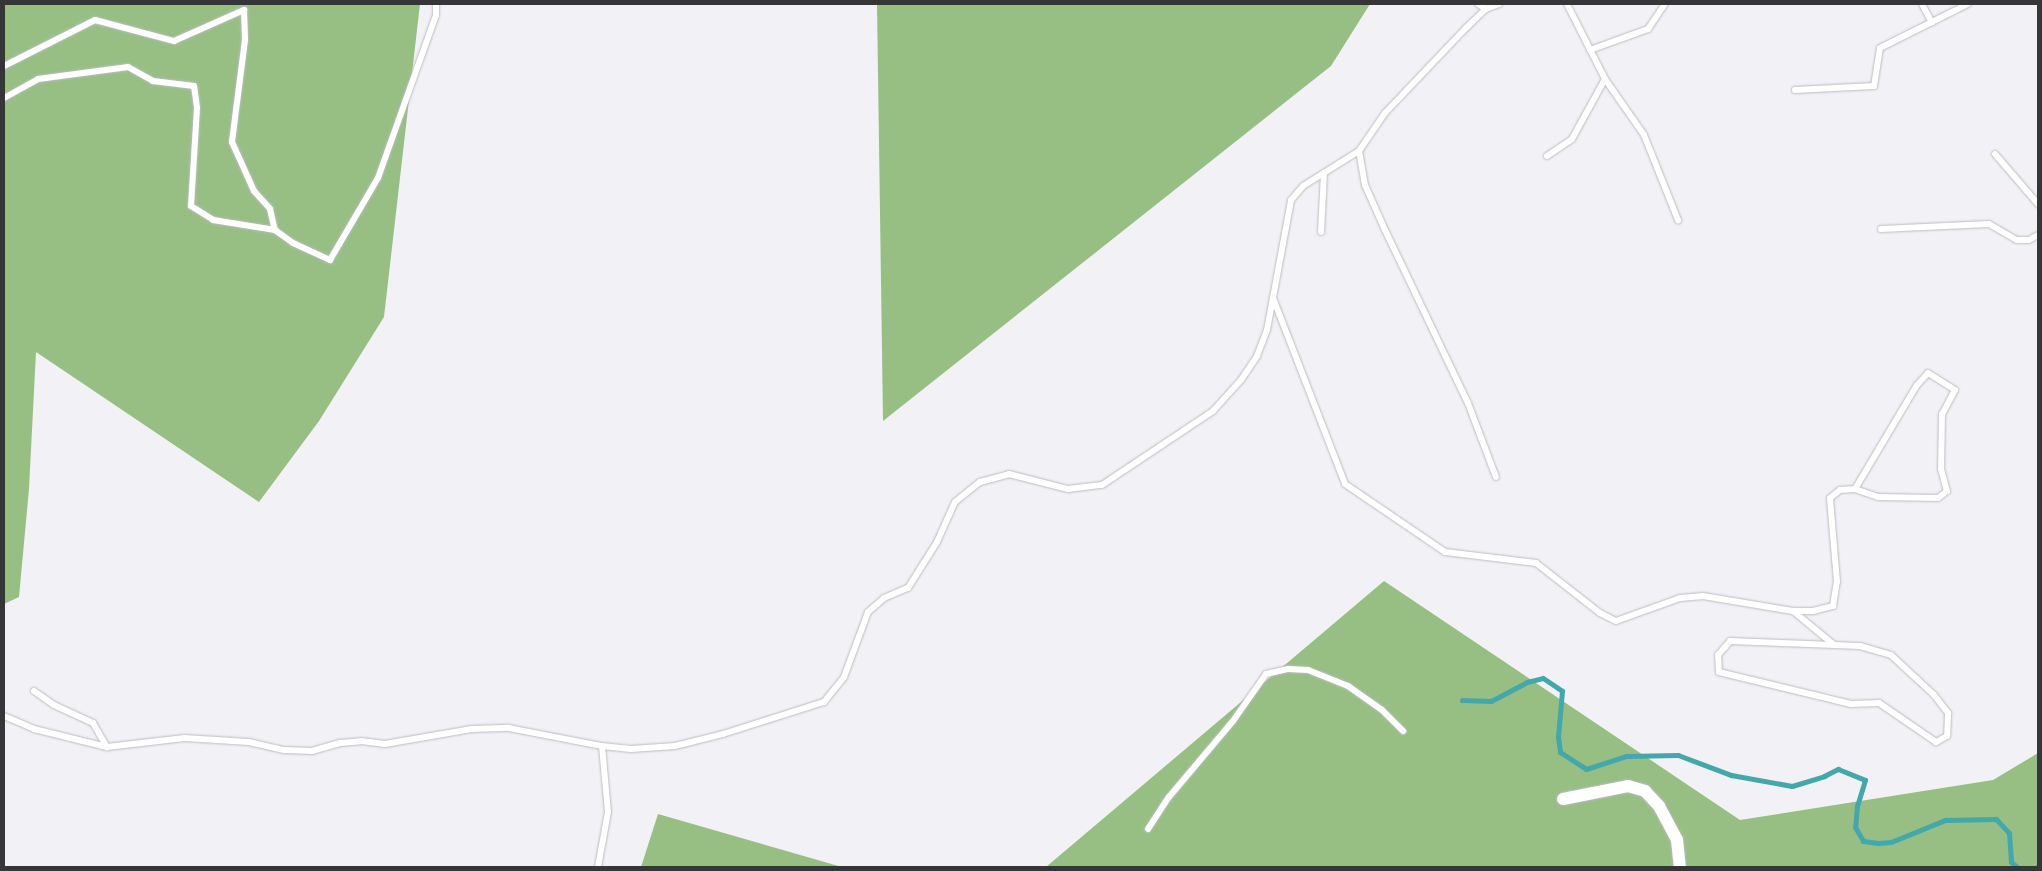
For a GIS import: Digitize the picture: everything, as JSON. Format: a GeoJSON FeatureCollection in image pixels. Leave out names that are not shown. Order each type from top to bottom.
{"type":"FeatureCollection","features":[{"type":"Feature","properties":{"kind":"street"},"geometry":{"type":"LineString","coordinates":[[1563,799],[1628,786],[1645,791],[1659,806],[1677,840],[1680,867]]}},
{"type":"Feature","properties":{"kind":"lane"},"geometry":{"type":"LineString","coordinates":[[4,98],[38,79],[128,67],[153,81],[194,86],[197,108],[191,206],[213,220],[276,230],[293,243],[330,260],[378,178],[436,15],[436,4]]}},
{"type":"Feature","properties":{"kind":"lane"},"geometry":{"type":"LineString","coordinates":[[1478,4],[1486,9]]}},
{"type":"Feature","properties":{"kind":"lane"},"geometry":{"type":"LineString","coordinates":[[4,716],[34,729],[107,747],[184,738],[250,742],[285,750],[312,751],[361,741],[385,744],[472,729],[509,728],[602,746],[631,749],[675,746],[723,734],[824,702],[844,677],[868,612],[884,598],[908,588],[937,542],[955,502],[980,482],[1009,474],[1068,489],[1102,485],[1213,411],[1242,380],[1257,356],[1266,330],[1292,200],[1302,186],[1359,151],[1385,113],[1486,9],[1499,4]]}},
{"type":"Feature","properties":{"kind":"lane"},"geometry":{"type":"LineString","coordinates":[[1567,4],[1605,80],[1644,135],[1678,220]]}},
{"type":"Feature","properties":{"kind":"lane"},"geometry":{"type":"LineString","coordinates":[[1590,50],[1648,29],[1665,4]]}},
{"type":"Feature","properties":{"kind":"lane"},"geometry":{"type":"LineString","coordinates":[[1922,4],[1932,23]]}},
{"type":"Feature","properties":{"kind":"lane"},"geometry":{"type":"LineString","coordinates":[[1795,90],[1874,86],[1880,48],[1968,4]]}},
{"type":"Feature","properties":{"kind":"lane"},"geometry":{"type":"LineString","coordinates":[[4,66],[95,20],[174,41],[244,10],[245,40],[232,142],[254,191],[270,209],[276,230]]}},
{"type":"Feature","properties":{"kind":"lane"},"geometry":{"type":"LineString","coordinates":[[1547,156],[1572,139],[1605,80]]}},
{"type":"Feature","properties":{"kind":"lane"},"geometry":{"type":"LineString","coordinates":[[1359,151],[1365,185],[1468,403],[1496,477]]}},
{"type":"Feature","properties":{"kind":"lane"},"geometry":{"type":"LineString","coordinates":[[1995,154],[2038,204]]}},
{"type":"Feature","properties":{"kind":"lane"},"geometry":{"type":"LineString","coordinates":[[1321,232],[1324,173]]}},
{"type":"Feature","properties":{"kind":"lane"},"geometry":{"type":"LineString","coordinates":[[1881,229],[1989,224],[2017,240],[2029,240],[2038,235]]}},
{"type":"Feature","properties":{"kind":"lane"},"geometry":{"type":"LineString","coordinates":[[1273,297],[1345,484],[1445,552],[1536,563],[1600,613],[1616,621],[1680,598],[1703,596],[1794,611],[1813,611],[1833,606],[1837,582],[1830,498],[1840,490],[1854,489],[1878,497],[1938,498],[1947,491],[1941,469],[1942,414],[1955,390],[1928,373],[1917,385],[1854,489]]}},
{"type":"Feature","properties":{"kind":"lane"},"geometry":{"type":"LineString","coordinates":[[1794,611],[1833,644],[1860,646],[1891,655],[1934,695],[1948,713],[1947,736],[1936,742],[1879,703],[1851,704],[1719,672],[1718,655],[1730,641],[1833,644]]}},
{"type":"Feature","properties":{"kind":"lane"},"geometry":{"type":"LineString","coordinates":[[1148,829],[1168,797],[1233,721],[1266,674],[1288,669],[1308,670],[1348,686],[1382,710],[1403,731]]}},
{"type":"Feature","properties":{"kind":"lane"},"geometry":{"type":"LineString","coordinates":[[34,691],[54,705],[93,723],[107,747]]}},
{"type":"Feature","properties":{"kind":"lane"},"geometry":{"type":"LineString","coordinates":[[598,867],[608,812],[602,746]]}},
{"type":"Feature","properties":{"kind":"green space"},"geometry":{"type":"Polygon","coordinates":[[[4,4],[420,4],[384,317],[319,421],[259,502],[36,352],[29,489],[19,597],[4,604],[4,4]]]}},
{"type":"Feature","properties":{"kind":"green space"},"geometry":{"type":"Polygon","coordinates":[[[877,4],[1370,4],[1331,66],[883,421],[877,4]]]}},
{"type":"Feature","properties":{"kind":"green space"},"geometry":{"type":"Polygon","coordinates":[[[1384,581],[1740,820],[1993,780],[2038,753],[2038,867],[1046,867],[1384,581]]]}},
{"type":"Feature","properties":{"kind":"green space"},"geometry":{"type":"Polygon","coordinates":[[[658,814],[842,867],[641,867],[658,814]]]}},
{"type":"Feature","properties":{"kind":"waterway"},"geometry":{"type":"LineString","coordinates":[[1462,700],[1491,701],[1527,682],[1543,678],[1562,691],[1558,737],[1560,752],[1586,769],[1626,756],[1678,755],[1731,775],[1792,786],[1824,776],[1838,769],[1865,780],[1857,806],[1855,827],[1863,841],[1891,842],[1945,820],[1996,819],[2009,833],[2011,862],[2017,867]]}}]}
